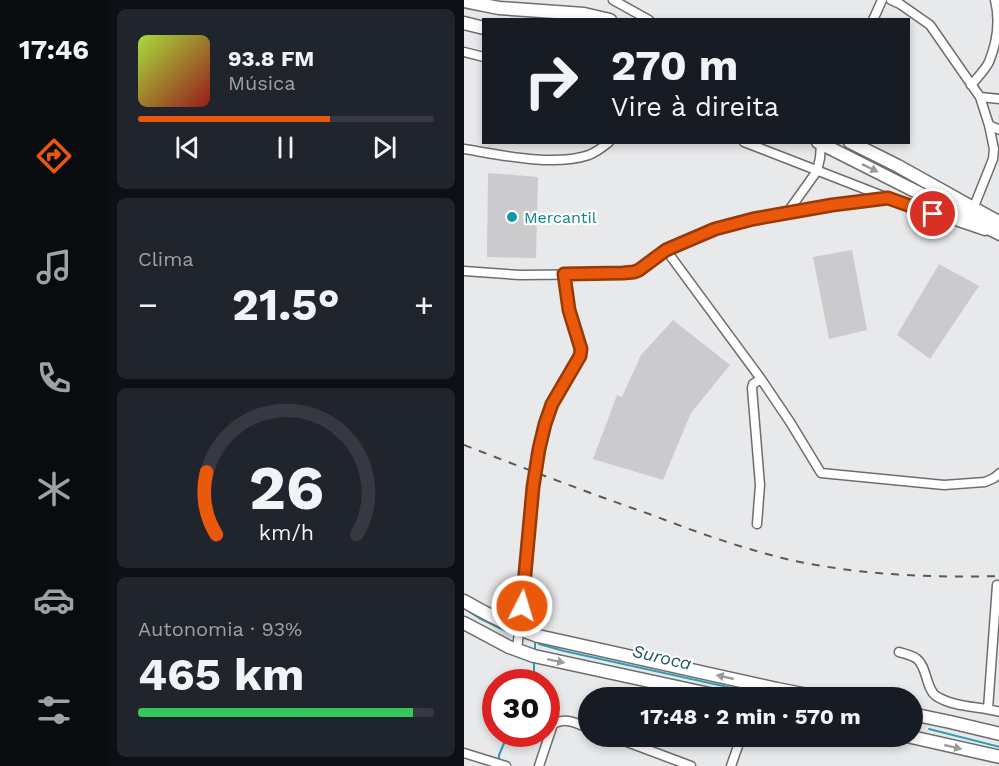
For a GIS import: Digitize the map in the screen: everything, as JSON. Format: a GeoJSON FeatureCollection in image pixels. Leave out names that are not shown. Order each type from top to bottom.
{"type":"FeatureCollection","features":[{"type":"Feature","properties":{"kind":"main road"},"geometry":{"type":"LineString","coordinates":[[464,1],[499,8],[584,14],[601,18]]}},
{"type":"Feature","properties":{"kind":"main road"},"geometry":{"type":"LineString","coordinates":[[464,23],[482,28]]}},
{"type":"Feature","properties":{"kind":"main road"},"geometry":{"type":"LineString","coordinates":[[822,144],[1000,235]]}},
{"type":"Feature","properties":{"kind":"main road"},"geometry":{"type":"LineString","coordinates":[[854,144],[1000,223]]}},
{"type":"Feature","properties":{"kind":"main road"},"geometry":{"type":"LineString","coordinates":[[464,601],[520,630],[538,636],[768,687]]}},
{"type":"Feature","properties":{"kind":"main road"},"geometry":{"type":"LineString","coordinates":[[464,622],[517,651],[677,687]]}},
{"type":"Feature","properties":{"kind":"main road"},"geometry":{"type":"LineString","coordinates":[[923,716],[1000,734]]}},
{"type":"Feature","properties":{"kind":"main road"},"geometry":{"type":"LineString","coordinates":[[923,740],[1000,758]]}},
{"type":"Feature","properties":{"kind":"street"},"geometry":{"type":"LineString","coordinates":[[613,0],[645,18]]}},
{"type":"Feature","properties":{"kind":"street"},"geometry":{"type":"LineString","coordinates":[[874,18],[882,0]]}},
{"type":"Feature","properties":{"kind":"street"},"geometry":{"type":"LineString","coordinates":[[891,0],[900,3],[930,25],[980,97],[994,149],[993,159],[973,209]]}},
{"type":"Feature","properties":{"kind":"street"},"geometry":{"type":"LineString","coordinates":[[971,85],[988,63],[999,23],[995,0]]}},
{"type":"Feature","properties":{"kind":"street"},"geometry":{"type":"LineString","coordinates":[[464,52],[482,56]]}},
{"type":"Feature","properties":{"kind":"street"},"geometry":{"type":"LineString","coordinates":[[980,97],[1000,99]]}},
{"type":"Feature","properties":{"kind":"street"},"geometry":{"type":"LineString","coordinates":[[989,125],[1000,130]]}},
{"type":"Feature","properties":{"kind":"street"},"geometry":{"type":"LineString","coordinates":[[464,149],[514,157],[560,160],[592,154],[606,144]]}},
{"type":"Feature","properties":{"kind":"street"},"geometry":{"type":"LineString","coordinates":[[749,144],[888,198],[1000,235]]}},
{"type":"Feature","properties":{"kind":"street"},"geometry":{"type":"LineString","coordinates":[[787,213],[817,171],[820,144]]}},
{"type":"Feature","properties":{"kind":"street"},"geometry":{"type":"LineString","coordinates":[[464,271],[520,275],[634,272],[666,250],[715,229],[753,219],[888,198]]}},
{"type":"Feature","properties":{"kind":"street"},"geometry":{"type":"LineString","coordinates":[[666,250],[761,379],[821,473],[944,485],[984,482],[1000,473]]}},
{"type":"Feature","properties":{"kind":"street"},"geometry":{"type":"LineString","coordinates":[[517,651],[533,487],[539,449],[552,404],[580,356],[581,349],[569,310],[564,274]]}},
{"type":"Feature","properties":{"kind":"street"},"geometry":{"type":"LineString","coordinates":[[757,524],[760,485],[752,388],[753,384],[761,379]]}},
{"type":"Feature","properties":{"kind":"street"},"geometry":{"type":"LineString","coordinates":[[988,709],[997,585]]}},
{"type":"Feature","properties":{"kind":"street"},"geometry":{"type":"LineString","coordinates":[[899,652],[919,661],[934,695],[972,708],[1000,712]]}},
{"type":"Feature","properties":{"kind":"street"},"geometry":{"type":"LineString","coordinates":[[539,766],[553,724],[560,720],[568,720],[578,724]]}},
{"type":"Feature","properties":{"kind":"street"},"geometry":{"type":"LineString","coordinates":[[637,747],[677,764],[690,766]]}},
{"type":"Feature","properties":{"kind":"street"},"geometry":{"type":"LineString","coordinates":[[731,766],[738,747]]}},
{"type":"Feature","properties":{"kind":"street"},"geometry":{"type":"LineString","coordinates":[[464,753],[506,766]]}},
{"type":"Feature","properties":{"kind":"building","name":"Mercantil"},"geometry":{"type":"Polygon","coordinates":[[[488,173],[538,177],[536,258],[487,257],[488,173]]]}},
{"type":"Feature","properties":{"kind":"building"},"geometry":{"type":"Polygon","coordinates":[[[852,250],[867,330],[829,339],[813,257],[852,250]]]}},
{"type":"Feature","properties":{"kind":"building"},"geometry":{"type":"Polygon","coordinates":[[[939,264],[979,286],[930,359],[897,335],[939,264]]]}},
{"type":"Feature","properties":{"kind":"building"},"geometry":{"type":"Polygon","coordinates":[[[673,320],[730,365],[691,413],[663,480],[593,459],[617,395],[622,397],[641,355],[673,320]]]}},
{"type":"Feature","properties":{"kind":"waterway"},"geometry":{"type":"LineString","coordinates":[[464,608],[510,633]]}},
{"type":"Feature","properties":{"kind":"waterway"},"geometry":{"type":"LineString","coordinates":[[535,642],[535,651]]}},
{"type":"Feature","properties":{"kind":"waterway","name":"Suroca"},"geometry":{"type":"LineString","coordinates":[[539,644],[728,687]]}},
{"type":"Feature","properties":{"kind":"waterway"},"geometry":{"type":"LineString","coordinates":[[534,660],[534,669]]}},
{"type":"Feature","properties":{"kind":"waterway","name":"Suroca"},"geometry":{"type":"LineString","coordinates":[[929,729],[1000,747]]}},
{"type":"Feature","properties":{"kind":"waterway"},"geometry":{"type":"LineString","coordinates":[[499,760],[502,747]]}},
{"type":"Feature","properties":{"kind":"railway"},"geometry":{"type":"LineString","coordinates":[[464,445],[705,535],[777,557],[821,566],[872,572],[923,576],[1000,576]]}},
{"type":"Feature","properties":{"kind":"place","name":"Mercantil"},"geometry":{"type":"Point","coordinates":[512,217]}},
{"type":"Feature","properties":{"kind":"route"},"geometry":{"type":"LineString","coordinates":[[522,606],[533,487],[539,449],[552,404],[580,356],[581,349],[571,319],[564,274],[634,272],[666,250],[715,229],[753,219],[832,205],[888,198],[933,214]]}}]}
